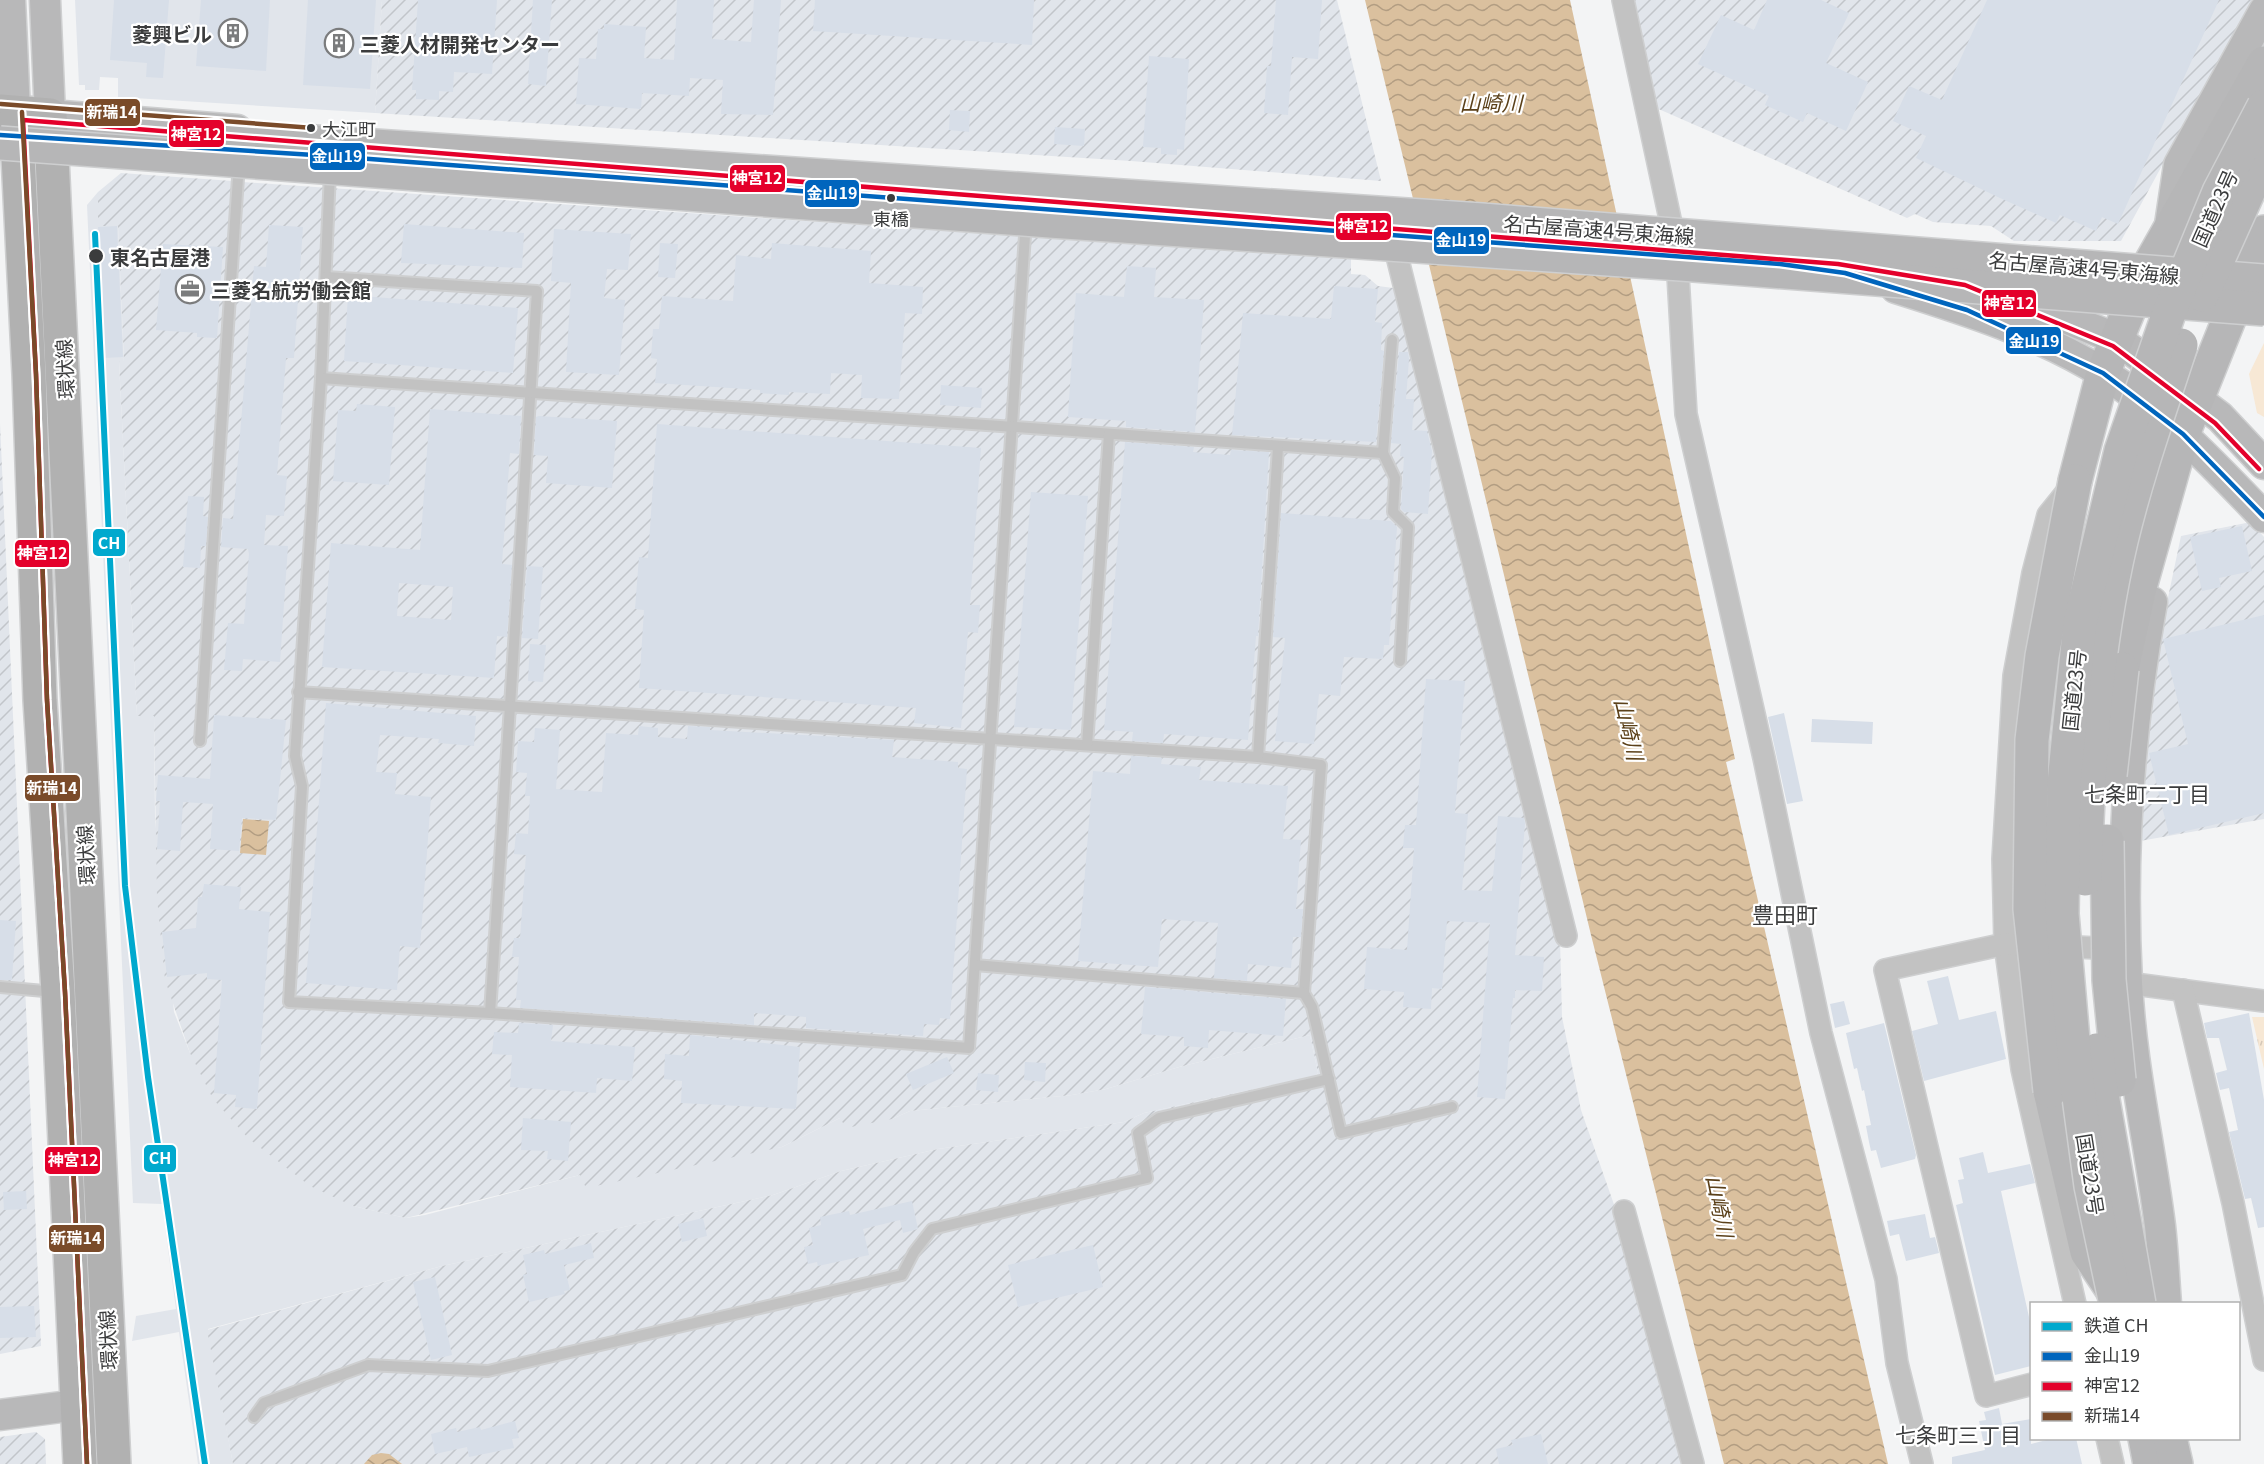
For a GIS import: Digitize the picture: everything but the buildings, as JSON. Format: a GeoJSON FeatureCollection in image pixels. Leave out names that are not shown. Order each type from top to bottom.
{"type":"FeatureCollection","features":[{"type":"Feature","properties":{"kind":"highway"},"geometry":{"type":"LineString","coordinates":[[2128,1300],[2087,1252],[2050,1091],[2030,909],[2029,822],[2032,740],[2042,656],[2075,481],[2103,373],[2142,278],[2264,63]]}},
{"type":"Feature","properties":{"kind":"highway","name":"国道23号"},"geometry":{"type":"LineString","coordinates":[[2128,1300],[2091,1186],[2076,1075],[2062,914],[2064,783],[2080,623],[2121,451],[2164,327],[2219,192],[2264,106]]}},
{"type":"Feature","properties":{"kind":"highway","name":"名古屋高速4号東海線"},"geometry":{"type":"LineString","coordinates":[[5,126],[1482,220],[2256,293]]}},
{"type":"Feature","properties":{"kind":"highway","name":"国道23号"},"geometry":{"type":"LineString","coordinates":[[2128,1300],[2100,1083],[2084,908],[2088,767],[2094,697],[2121,541],[2147,447],[2189,323],[2264,157]]}},
{"type":"Feature","properties":{"kind":"highway"},"geometry":{"type":"LineString","coordinates":[[2128,1300],[2109,980],[2108,811],[2122,669],[2140,587],[2183,434],[2196,399],[2256,293],[2264,232]]}},
{"type":"Feature","properties":{"kind":"highway"},"geometry":{"type":"LineString","coordinates":[[2145,1440],[2150,1464]]}},
{"type":"Feature","properties":{"kind":"highway"},"geometry":{"type":"LineString","coordinates":[[2170,1440],[2176,1464]]}},
{"type":"Feature","properties":{"kind":"main road"},"geometry":{"type":"LineString","coordinates":[[10,0],[5,126],[51,126],[1401,232]]}},
{"type":"Feature","properties":{"kind":"main road"},"geometry":{"type":"LineString","coordinates":[[45,0],[51,126]]}},
{"type":"Feature","properties":{"kind":"main road"},"geometry":{"type":"LineString","coordinates":[[2170,228],[2180,165],[2264,11]]}},
{"type":"Feature","properties":{"kind":"main road","name":"環状線"},"geometry":{"type":"LineString","coordinates":[[5,126],[29,374],[40,700],[58,992],[80,1464]]}},
{"type":"Feature","properties":{"kind":"main road"},"geometry":{"type":"LineString","coordinates":[[51,126],[240,151],[1027,208],[1669,250],[1839,257],[1967,278],[2117,339],[2220,417],[2264,464]]}},
{"type":"Feature","properties":{"kind":"main road","name":"環状線"},"geometry":{"type":"LineString","coordinates":[[51,126],[114,1464]]}},
{"type":"Feature","properties":{"kind":"main road"},"geometry":{"type":"LineString","coordinates":[[1669,250],[1845,273],[1967,310],[2047,345],[2103,373],[2183,434],[2264,517]]}},
{"type":"Feature","properties":{"kind":"main road"},"geometry":{"type":"LineString","coordinates":[[2256,293],[2264,266]]}},
{"type":"Feature","properties":{"kind":"main road"},"geometry":{"type":"LineString","coordinates":[[2157,530],[2154,589],[2138,678],[2129,769],[2126,830],[2127,983],[2145,1137],[2160,1227],[2166,1302]]}},
{"type":"Feature","properties":{"kind":"main road"},"geometry":{"type":"LineString","coordinates":[[0,1415],[77,1405]]}},
{"type":"Feature","properties":{"kind":"main road"},"geometry":{"type":"LineString","coordinates":[[2185,1440],[2190,1464]]}},
{"type":"Feature","properties":{"kind":"street"},"geometry":{"type":"LineString","coordinates":[[1623,0],[1669,250],[1686,414],[1764,758],[1821,1033],[1886,1279],[1897,1363],[1922,1464]]}},
{"type":"Feature","properties":{"kind":"street"},"geometry":{"type":"LineString","coordinates":[[1401,232],[1566,936]]}},
{"type":"Feature","properties":{"kind":"street"},"geometry":{"type":"LineString","coordinates":[[2075,481],[2048,515],[2033,573],[2014,676],[2003,859],[2006,944],[2022,1069],[2075,1302]]}},
{"type":"Feature","properties":{"kind":"street"},"geometry":{"type":"LineString","coordinates":[[2030,1384],[1986,1396],[1885,970],[2006,944],[2127,950]]}},
{"type":"Feature","properties":{"kind":"street"},"geometry":{"type":"LineString","coordinates":[[2127,983],[2264,1001]]}},
{"type":"Feature","properties":{"kind":"street"},"geometry":{"type":"LineString","coordinates":[[2183,990],[2233,1203],[2264,1360]]}},
{"type":"Feature","properties":{"kind":"street"},"geometry":{"type":"LineString","coordinates":[[1624,1211],[1693,1464]]}},
{"type":"Feature","properties":{"kind":"street"},"geometry":{"type":"LineString","coordinates":[[2107,1440],[2113,1464]]}},
{"type":"Feature","properties":{"kind":"lane"},"geometry":{"type":"LineString","coordinates":[[200,741],[240,151]]}},
{"type":"Feature","properties":{"kind":"lane"},"geometry":{"type":"LineString","coordinates":[[330,156],[321,378],[298,692],[295,756],[302,786],[289,1002],[490,1013],[969,1048],[1027,208]]}},
{"type":"Feature","properties":{"kind":"lane"},"geometry":{"type":"LineString","coordinates":[[326,277],[537,291],[490,1013]]}},
{"type":"Feature","properties":{"kind":"lane"},"geometry":{"type":"LineString","coordinates":[[1392,340],[1383,453],[1395,478],[1393,512],[1408,527],[1400,661]]}},
{"type":"Feature","properties":{"kind":"lane"},"geometry":{"type":"LineString","coordinates":[[321,378],[1383,453]]}},
{"type":"Feature","properties":{"kind":"lane"},"geometry":{"type":"LineString","coordinates":[[1087,746],[1109,434]]}},
{"type":"Feature","properties":{"kind":"lane"},"geometry":{"type":"LineString","coordinates":[[1258,757],[1278,447]]}},
{"type":"Feature","properties":{"kind":"lane"},"geometry":{"type":"LineString","coordinates":[[298,692],[1258,757],[1321,765],[1304,993],[1312,1007],[1341,1133],[1452,1107]]}},
{"type":"Feature","properties":{"kind":"lane"},"geometry":{"type":"LineString","coordinates":[[975,965],[1304,993]]}},
{"type":"Feature","properties":{"kind":"lane"},"geometry":{"type":"LineString","coordinates":[[0,987],[58,992]]}},
{"type":"Feature","properties":{"kind":"lane"},"geometry":{"type":"LineString","coordinates":[[254,1417],[264,1403],[368,1365],[488,1371],[902,1275],[914,1252],[932,1229],[1147,1178],[1138,1133],[1159,1118],[1329,1078]]}},
{"type":"Feature","properties":{"kind":"shaded area"},"geometry":{"type":"Polygon","coordinates":[[[75,0],[382,0],[375,113],[118,97],[118,78],[100,77],[99,90],[85,90],[85,85],[79,85],[75,0]]]}},
{"type":"Feature","properties":{"kind":"shaded area"},"geometry":{"type":"Polygon","coordinates":[[[382,0],[1337,0],[1381,181],[1131,161],[375,113],[382,0]]]}},
{"type":"Feature","properties":{"kind":"shaded area"},"geometry":{"type":"Polygon","coordinates":[[[1631,0],[2252,0],[2121,241],[2014,241],[1991,226],[1933,222],[1915,214],[1907,218],[1654,107],[1631,0]]]}},
{"type":"Feature","properties":{"kind":"shaded area"},"geometry":{"type":"Polygon","coordinates":[[[121,173],[232,181],[197,705],[209,705],[243,182],[1351,259],[1351,274],[1365,275],[1378,286],[1401,289],[1560,939],[1562,1017],[1581,1110],[1618,1216],[1681,1464],[233,1464],[207,1330],[442,1266],[773,1195],[841,1171],[938,1149],[1124,1122],[1144,1113],[1315,1076],[1318,1073],[1310,1035],[1179,1067],[1106,1089],[1072,1095],[910,1111],[892,1119],[846,1128],[840,1118],[782,1147],[586,1188],[580,1175],[406,1218],[353,1206],[310,1186],[248,1138],[213,1099],[190,1053],[165,980],[157,898],[154,716],[137,716],[119,362],[124,361],[118,226],[98,226],[98,192],[121,173]]]}},
{"type":"Feature","properties":{"kind":"shaded area"},"geometry":{"type":"Polygon","coordinates":[[[98,192],[98,225],[118,225],[124,362],[119,362],[137,715],[154,716],[155,818],[174,1012],[190,1053],[353,1206],[406,1218],[425,1215],[580,1175],[782,1147],[840,1118],[892,1119],[910,1111],[1072,1095],[1106,1089],[1179,1067],[1310,1035],[1318,1073],[1315,1076],[1144,1113],[1124,1122],[938,1149],[841,1171],[773,1195],[442,1266],[208,1329],[233,1464],[198,1464],[179,1332],[132,1341],[136,1316],[176,1309],[162,1204],[133,1203],[87,205],[98,192]]]}},
{"type":"Feature","properties":{"kind":"shaded area"},"geometry":{"type":"Polygon","coordinates":[[[0,423],[41,1346],[0,1354],[0,423]]]}},
{"type":"Feature","properties":{"kind":"shaded area"},"geometry":{"type":"Polygon","coordinates":[[[2251,522],[2264,537],[2264,819],[2140,841],[2146,741],[2158,645],[2181,536],[2251,522]]]}},
{"type":"Feature","properties":{"kind":"shaded area"},"geometry":{"type":"Polygon","coordinates":[[[36,1432],[45,1439],[46,1464],[0,1464],[0,1437],[36,1432]]]}},
{"type":"Feature","properties":{"kind":"green space"},"geometry":{"type":"Polygon","coordinates":[[[2264,343],[2264,417],[2257,413],[2249,374],[2264,343]]]}},
{"type":"Feature","properties":{"kind":"green space"},"geometry":{"type":"Polygon","coordinates":[[[2252,1017],[2264,1017],[2264,1069],[2252,1017]]]}},
{"type":"Feature","properties":{"kind":"water","name":"山崎川"},"geometry":{"type":"Polygon","coordinates":[[[1365,0],[1570,0],[1735,759],[1726,762],[1888,1464],[1724,1464],[1591,935],[1365,0]]]}},
{"type":"Feature","properties":{"kind":"water"},"geometry":{"type":"Polygon","coordinates":[[[243,819],[269,821],[266,855],[240,853],[243,819]]]}},
{"type":"Feature","properties":{"kind":"water"},"geometry":{"type":"Polygon","coordinates":[[[389,1454],[402,1464],[364,1464],[372,1455],[389,1454]]]}},
{"type":"Feature","properties":{"kind":"rail line","name":"CH"},"geometry":{"type":"LineString","coordinates":[[95,234],[125,886],[148,1077],[205,1464]]}},
{"type":"Feature","properties":{"kind":"transit line","name":"新瑞14"},"geometry":{"type":"LineString","coordinates":[[1,104],[313,128]]}},
{"type":"Feature","properties":{"kind":"transit line","name":"新瑞14"},"geometry":{"type":"LineString","coordinates":[[22,112],[36,374],[47,700],[65,992],[87,1464]]}},
{"type":"Feature","properties":{"kind":"transit line","name":"神宮12"},"geometry":{"type":"LineString","coordinates":[[87,1464],[65,992],[47,700],[36,374],[23,120],[1838,264],[1965,285],[2113,346],[2215,423],[2259,469]]}},
{"type":"Feature","properties":{"kind":"transit line","name":"金山19"},"geometry":{"type":"LineString","coordinates":[[0,135],[330,156],[1780,264],[1845,273],[1967,310],[2103,373],[2183,434],[2264,517]]}},
{"type":"Feature","properties":{"kind":"place","name":"菱興ビル"},"geometry":{"type":"Point","coordinates":[233,33]}},
{"type":"Feature","properties":{"kind":"place","name":"三菱人材開発センター"},"geometry":{"type":"Point","coordinates":[339,43]}},
{"type":"Feature","properties":{"kind":"place","name":"大江町"},"geometry":{"type":"Point","coordinates":[311,128]}},
{"type":"Feature","properties":{"kind":"place","name":"東橋"},"geometry":{"type":"Point","coordinates":[891,198]}},
{"type":"Feature","properties":{"kind":"place","name":"東名古屋港"},"geometry":{"type":"Point","coordinates":[96,256]}},
{"type":"Feature","properties":{"kind":"place","name":"三菱名航労働会館"},"geometry":{"type":"Point","coordinates":[190,289]}},
{"type":"Feature","properties":{"kind":"district","name":"七条町二丁目"},"geometry":{"type":"Point","coordinates":[2147,793]}},
{"type":"Feature","properties":{"kind":"district","name":"豊田町"},"geometry":{"type":"Point","coordinates":[1785,913]}},
{"type":"Feature","properties":{"kind":"district","name":"七条町三丁目"},"geometry":{"type":"Point","coordinates":[1958,1434]}}]}
